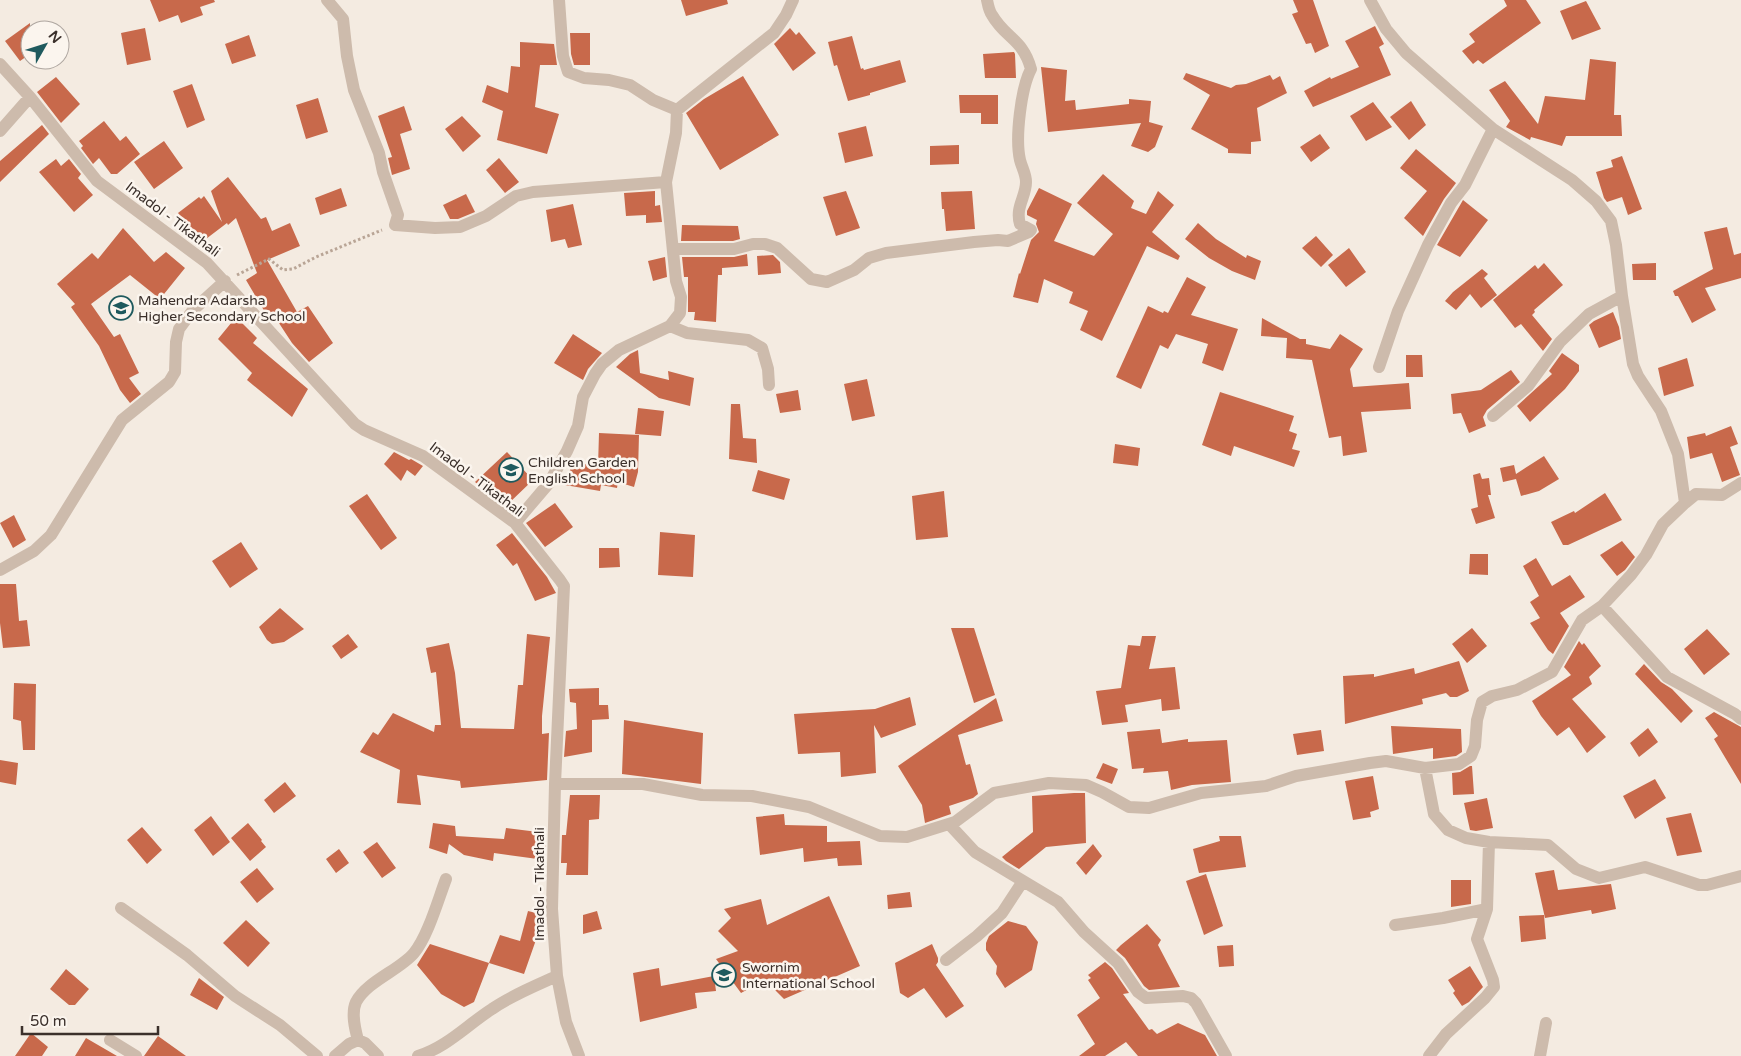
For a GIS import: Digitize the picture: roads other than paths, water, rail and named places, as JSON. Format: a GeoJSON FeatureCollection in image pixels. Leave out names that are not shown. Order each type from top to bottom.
{"type":"FeatureCollection","features":[{"type":"Feature","properties":{"kind":"street"},"geometry":{"type":"LineString","coordinates":[[327,0],[343,19],[347,56],[354,90],[379,153],[383,172],[398,215],[395,225],[435,228],[460,227],[486,216],[516,196],[534,192],[666,182]]}},
{"type":"Feature","properties":{"kind":"street"},"geometry":{"type":"LineString","coordinates":[[559,0],[563,56],[568,72],[584,78],[609,80],[630,85],[653,100],[677,110]]}},
{"type":"Feature","properties":{"kind":"street"},"geometry":{"type":"LineString","coordinates":[[515,523],[549,483],[567,451],[578,426],[583,397],[602,364],[619,350],[670,326],[680,313],[681,297],[676,281],[666,182],[676,133],[677,110],[774,33],[793,0]]}},
{"type":"Feature","properties":{"kind":"street"},"geometry":{"type":"LineString","coordinates":[[673,248],[734,249],[753,244],[765,244],[777,248],[811,279],[827,282],[854,270],[869,258],[886,253],[974,242],[1008,241],[1029,232],[1031,230],[1020,224],[1019,220],[1019,207],[1026,184],[1025,171],[1020,160],[1019,135],[1025,81],[1031,69],[1028,56],[992,15],[987,0]]}},
{"type":"Feature","properties":{"kind":"street"},"geometry":{"type":"LineString","coordinates":[[1370,0],[1386,28],[1406,53],[1494,129],[1572,180],[1596,201],[1611,221],[1633,364],[1638,376],[1661,411],[1678,454],[1685,503]]}},
{"type":"Feature","properties":{"kind":"street","name":"Imadol - Tikathali"},"geometry":{"type":"LineString","coordinates":[[0,64],[30,97],[97,181],[207,262],[355,424],[364,430],[423,456],[515,523],[564,586],[554,784],[552,910],[556,976],[566,1022],[579,1056]]}},
{"type":"Feature","properties":{"kind":"street"},"geometry":{"type":"LineString","coordinates":[[0,131],[30,97]]}},
{"type":"Feature","properties":{"kind":"street"},"geometry":{"type":"LineString","coordinates":[[1380,367],[1398,311],[1428,245],[1443,217],[1465,185],[1494,129]]}},
{"type":"Feature","properties":{"kind":"street"},"geometry":{"type":"LineString","coordinates":[[0,570],[34,551],[52,535],[122,420],[170,382],[175,372],[176,342],[180,329],[193,310],[225,281]]}},
{"type":"Feature","properties":{"kind":"street"},"geometry":{"type":"LineString","coordinates":[[1493,416],[1528,386],[1560,342],[1589,314],[1622,296]]}},
{"type":"Feature","properties":{"kind":"street"},"geometry":{"type":"LineString","coordinates":[[670,326],[687,333],[748,340],[762,348],[768,370],[769,385]]}},
{"type":"Feature","properties":{"kind":"street"},"geometry":{"type":"LineString","coordinates":[[554,784],[643,784],[702,795],[752,796],[809,807],[880,836],[907,837],[955,822],[994,793],[1049,783],[1086,785],[1136,809],[1150,808],[1202,793],[1266,786],[1296,776],[1370,763],[1386,761],[1426,768],[1460,764],[1471,756],[1475,746],[1476,720],[1482,702],[1492,696],[1517,690],[1552,672],[1582,620],[1602,606],[1636,568],[1646,555],[1662,524],[1696,494],[1722,495],[1741,483]]}},
{"type":"Feature","properties":{"kind":"street"},"geometry":{"type":"LineString","coordinates":[[1602,606],[1667,677],[1741,719]]}},
{"type":"Feature","properties":{"kind":"street"},"geometry":{"type":"LineString","coordinates":[[1426,768],[1434,814],[1448,830],[1466,838],[1489,842],[1548,846],[1576,869],[1599,878],[1645,867],[1699,885],[1741,876]]}},
{"type":"Feature","properties":{"kind":"street"},"geometry":{"type":"LineString","coordinates":[[949,824],[975,852],[1058,902],[1084,932],[1118,963],[1138,992],[1146,998],[1183,996],[1191,998],[1196,1003],[1226,1056]]}},
{"type":"Feature","properties":{"kind":"street"},"geometry":{"type":"LineString","coordinates":[[1429,1056],[1446,1034],[1485,998],[1494,987],[1477,939],[1487,909],[1489,842]]}},
{"type":"Feature","properties":{"kind":"street"},"geometry":{"type":"LineString","coordinates":[[358,1040],[354,1021],[356,1003],[381,978],[406,961],[415,952],[423,939],[446,879]]}},
{"type":"Feature","properties":{"kind":"street"},"geometry":{"type":"LineString","coordinates":[[946,960],[1002,914],[1023,881]]}},
{"type":"Feature","properties":{"kind":"street"},"geometry":{"type":"LineString","coordinates":[[121,908],[187,955],[235,996],[280,1025],[317,1056]]}},
{"type":"Feature","properties":{"kind":"street"},"geometry":{"type":"LineString","coordinates":[[1395,925],[1487,909]]}},
{"type":"Feature","properties":{"kind":"street"},"geometry":{"type":"LineString","coordinates":[[418,1056],[429,1052],[460,1034],[491,1009],[556,976]]}},
{"type":"Feature","properties":{"kind":"street"},"geometry":{"type":"LineString","coordinates":[[1540,1056],[1546,1023]]}},
{"type":"Feature","properties":{"kind":"street"},"geometry":{"type":"LineString","coordinates":[[110,1040],[136,1056]]}},
{"type":"Feature","properties":{"kind":"street"},"geometry":{"type":"LineString","coordinates":[[335,1056],[349,1044],[358,1040]]}},
{"type":"Feature","properties":{"kind":"street"},"geometry":{"type":"LineString","coordinates":[[358,1040],[378,1056]]}},
{"type":"Feature","properties":{"kind":"place","name":"Mahendra Adarsha Higher Secondary School"},"geometry":{"type":"Point","coordinates":[121,308]}},
{"type":"Feature","properties":{"kind":"place","name":"Children Garden English School"},"geometry":{"type":"Point","coordinates":[511,470]}},
{"type":"Feature","properties":{"kind":"place","name":"Swornim International School"},"geometry":{"type":"Point","coordinates":[724,975]}}]}
